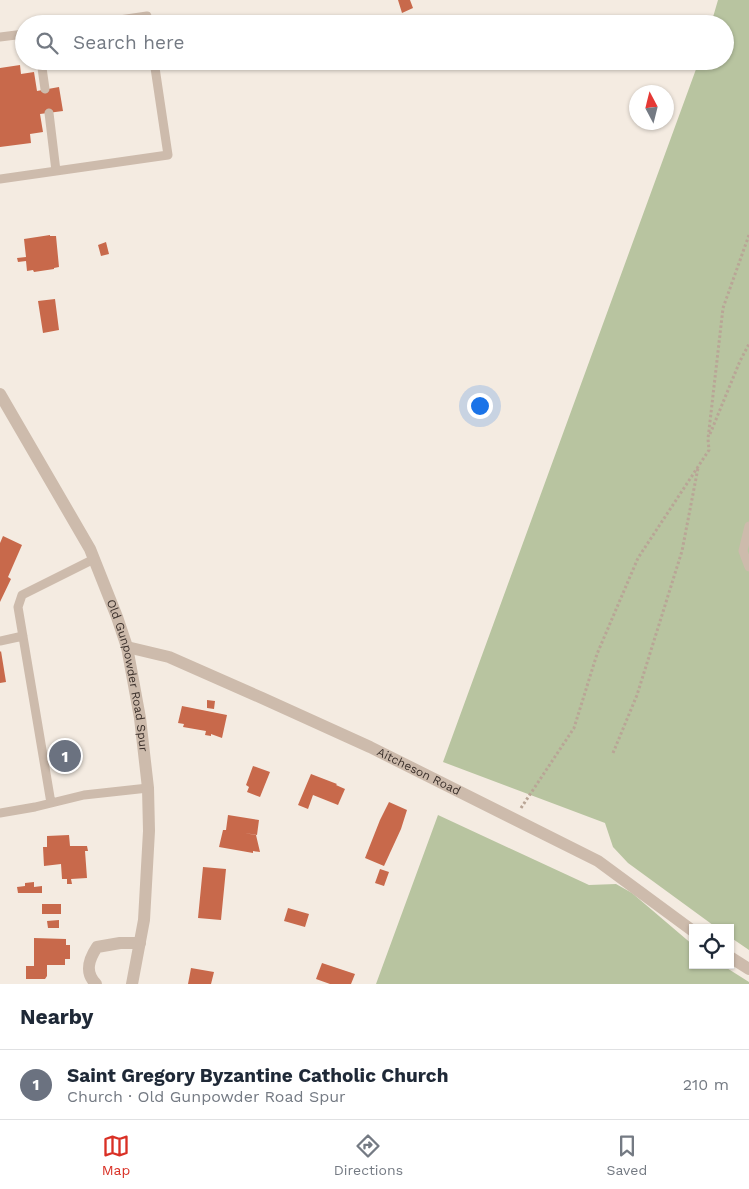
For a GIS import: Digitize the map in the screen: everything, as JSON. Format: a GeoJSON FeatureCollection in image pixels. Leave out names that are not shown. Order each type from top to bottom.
{"type":"FeatureCollection","features":[{"type":"Feature","properties":{"kind":"street","name":"Old Gunpowder Road Spur"},"geometry":{"type":"LineString","coordinates":[[0,394],[90,549],[127,646],[140,718],[148,788],[149,831],[144,920],[132,984]]}},
{"type":"Feature","properties":{"kind":"street","name":"Aitcheson Road"},"geometry":{"type":"LineString","coordinates":[[127,646],[169,657],[370,747],[598,861],[689,928]]}},
{"type":"Feature","properties":{"kind":"street"},"geometry":{"type":"LineString","coordinates":[[96,984],[88,972],[89,959],[97,947],[120,943],[140,943]]}},
{"type":"Feature","properties":{"kind":"street"},"geometry":{"type":"LineString","coordinates":[[734,960],[749,969]]}},
{"type":"Feature","properties":{"kind":"lane"},"geometry":{"type":"LineString","coordinates":[[0,37],[15,35]]}},
{"type":"Feature","properties":{"kind":"lane"},"geometry":{"type":"LineString","coordinates":[[42,70],[45,89]]}},
{"type":"Feature","properties":{"kind":"lane"},"geometry":{"type":"LineString","coordinates":[[0,179],[168,155],[155,70]]}},
{"type":"Feature","properties":{"kind":"lane"},"geometry":{"type":"LineString","coordinates":[[49,113],[56,171]]}},
{"type":"Feature","properties":{"kind":"lane"},"geometry":{"type":"LineString","coordinates":[[749,526],[743,551],[749,567]]}},
{"type":"Feature","properties":{"kind":"lane"},"geometry":{"type":"LineString","coordinates":[[51,803],[18,607],[22,595],[94,559]]}},
{"type":"Feature","properties":{"kind":"lane"},"geometry":{"type":"LineString","coordinates":[[0,641],[23,636]]}},
{"type":"Feature","properties":{"kind":"lane"},"geometry":{"type":"LineString","coordinates":[[0,813],[84,795],[148,788]]}},
{"type":"Feature","properties":{"kind":"path"},"geometry":{"type":"LineString","coordinates":[[514,819],[574,728],[597,654],[638,558],[709,450],[708,439],[723,308],[749,235]]}},
{"type":"Feature","properties":{"kind":"path"},"geometry":{"type":"LineString","coordinates":[[708,439],[740,361],[749,344]]}},
{"type":"Feature","properties":{"kind":"path"},"geometry":{"type":"LineString","coordinates":[[612,754],[637,695],[682,551],[699,465]]}},
{"type":"Feature","properties":{"kind":"green space"},"geometry":{"type":"Polygon","coordinates":[[[718,0],[749,0],[749,950],[734,940],[734,924],[712,924],[628,863],[613,847],[605,823],[443,762],[696,70],[734,70],[734,15],[714,15],[718,0]]]}},
{"type":"Feature","properties":{"kind":"green space"},"geometry":{"type":"Polygon","coordinates":[[[438,815],[589,885],[616,884],[632,893],[689,942],[689,969],[728,969],[749,982],[749,984],[376,984],[438,815]]]}},
{"type":"Feature","properties":{"kind":"building"},"geometry":{"type":"Polygon","coordinates":[[[398,0],[410,0],[413,8],[402,13],[398,0]]]}},
{"type":"Feature","properties":{"kind":"building"},"geometry":{"type":"Polygon","coordinates":[[[15,66],[15,70],[21,70],[21,74],[34,72],[37,91],[59,87],[63,111],[40,114],[43,132],[30,134],[31,143],[0,147],[0,68],[15,66]]]}},
{"type":"Feature","properties":{"kind":"building"},"geometry":{"type":"Polygon","coordinates":[[[50,235],[56,236],[59,267],[34,272],[33,270],[27,271],[26,261],[18,262],[17,258],[26,257],[24,239],[50,235]]]}},
{"type":"Feature","properties":{"kind":"building"},"geometry":{"type":"Polygon","coordinates":[[[106,242],[109,254],[101,256],[98,245],[106,242]]]}},
{"type":"Feature","properties":{"kind":"building"},"geometry":{"type":"Polygon","coordinates":[[[55,299],[59,330],[43,333],[38,301],[55,299]]]}},
{"type":"Feature","properties":{"kind":"building"},"geometry":{"type":"Polygon","coordinates":[[[3,536],[22,545],[8,577],[11,579],[0,602],[0,543],[3,536]]]}},
{"type":"Feature","properties":{"kind":"building"},"geometry":{"type":"Polygon","coordinates":[[[0,652],[6,682],[0,683],[0,652]]]}},
{"type":"Feature","properties":{"kind":"building"},"geometry":{"type":"Polygon","coordinates":[[[207,700],[215,701],[214,709],[207,708],[207,700]]]}},
{"type":"Feature","properties":{"kind":"building"},"geometry":{"type":"Polygon","coordinates":[[[182,706],[227,715],[222,738],[211,734],[211,736],[205,735],[206,731],[183,727],[184,724],[178,723],[182,706]]]}},
{"type":"Feature","properties":{"kind":"building"},"geometry":{"type":"Polygon","coordinates":[[[253,766],[270,772],[260,797],[247,792],[249,787],[246,785],[253,766]]]}},
{"type":"Feature","properties":{"kind":"building"},"geometry":{"type":"Polygon","coordinates":[[[311,774],[345,789],[338,805],[313,795],[308,809],[298,805],[311,774]]]}},
{"type":"Feature","properties":{"kind":"building"},"geometry":{"type":"Polygon","coordinates":[[[389,802],[407,810],[401,829],[384,866],[365,858],[389,802]]]}},
{"type":"Feature","properties":{"kind":"building"},"geometry":{"type":"Polygon","coordinates":[[[228,815],[259,820],[257,835],[244,833],[256,835],[260,852],[253,851],[253,853],[219,847],[223,830],[226,830],[228,815]]]}},
{"type":"Feature","properties":{"kind":"building"},"geometry":{"type":"Polygon","coordinates":[[[69,835],[70,846],[87,846],[88,851],[85,851],[87,878],[71,879],[72,884],[67,884],[67,879],[62,879],[61,864],[44,866],[43,847],[47,847],[47,836],[69,835]]]}},
{"type":"Feature","properties":{"kind":"building"},"geometry":{"type":"Polygon","coordinates":[[[203,867],[226,869],[221,920],[198,918],[203,867]]]}},
{"type":"Feature","properties":{"kind":"building"},"geometry":{"type":"Polygon","coordinates":[[[380,869],[389,872],[384,886],[375,883],[380,869]]]}},
{"type":"Feature","properties":{"kind":"building"},"geometry":{"type":"Polygon","coordinates":[[[34,882],[34,887],[42,886],[42,893],[18,893],[17,887],[25,886],[25,883],[34,882]]]}},
{"type":"Feature","properties":{"kind":"building"},"geometry":{"type":"Polygon","coordinates":[[[42,904],[61,904],[61,914],[42,914],[42,904]]]}},
{"type":"Feature","properties":{"kind":"building"},"geometry":{"type":"Polygon","coordinates":[[[288,908],[309,914],[305,927],[284,921],[288,908]]]}},
{"type":"Feature","properties":{"kind":"building"},"geometry":{"type":"Polygon","coordinates":[[[59,920],[59,928],[48,928],[47,921],[59,920]]]}},
{"type":"Feature","properties":{"kind":"building"},"geometry":{"type":"Polygon","coordinates":[[[34,938],[66,939],[66,945],[70,945],[70,959],[65,959],[65,965],[47,965],[47,976],[45,979],[26,979],[26,966],[34,966],[34,938]]]}},
{"type":"Feature","properties":{"kind":"building"},"geometry":{"type":"Polygon","coordinates":[[[322,963],[355,974],[351,984],[330,984],[316,979],[322,963]]]}},
{"type":"Feature","properties":{"kind":"building"},"geometry":{"type":"Polygon","coordinates":[[[191,968],[214,972],[211,984],[188,984],[191,968]]]}},
{"type":"Feature","properties":{"kind":"place","name":"Saint Gregory Byzantine Catholic Church"},"geometry":{"type":"Point","coordinates":[65,756]}}]}
